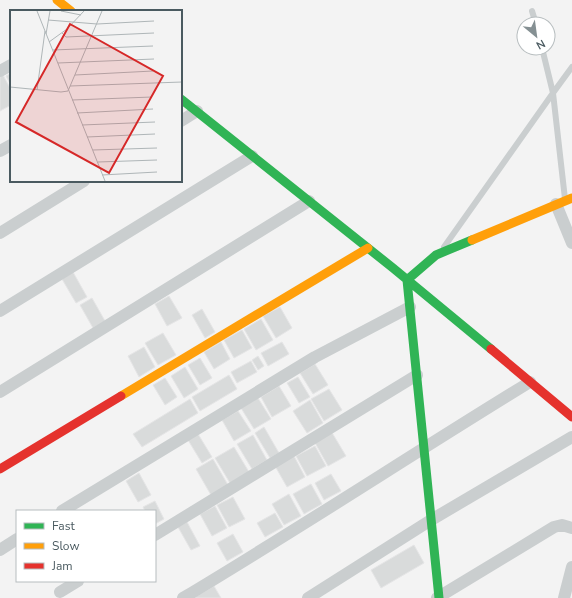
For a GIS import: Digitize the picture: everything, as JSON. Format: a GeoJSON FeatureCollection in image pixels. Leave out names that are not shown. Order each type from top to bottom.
{"type":"FeatureCollection","features":[{"type":"Feature","properties":{"kind":"street"},"geometry":{"type":"LineString","coordinates":[[57,0],[70,10]]}},
{"type":"Feature","properties":{"kind":"street"},"geometry":{"type":"LineString","coordinates":[[0,71],[10,65]]}},
{"type":"Feature","properties":{"kind":"street"},"geometry":{"type":"LineString","coordinates":[[182,100],[368,248],[572,417]]}},
{"type":"Feature","properties":{"kind":"street"},"geometry":{"type":"LineString","coordinates":[[182,120],[197,111]]}},
{"type":"Feature","properties":{"kind":"street"},"geometry":{"type":"LineString","coordinates":[[0,151],[10,146]]}},
{"type":"Feature","properties":{"kind":"street"},"geometry":{"type":"LineString","coordinates":[[0,311],[252,156]]}},
{"type":"Feature","properties":{"kind":"street"},"geometry":{"type":"LineString","coordinates":[[0,233],[82,182]]}},
{"type":"Feature","properties":{"kind":"street"},"geometry":{"type":"LineString","coordinates":[[0,392],[309,201]]}},
{"type":"Feature","properties":{"kind":"street"},"geometry":{"type":"LineString","coordinates":[[407,280],[440,253],[565,201],[572,243]]}},
{"type":"Feature","properties":{"kind":"street"},"geometry":{"type":"LineString","coordinates":[[0,469],[368,248]]}},
{"type":"Feature","properties":{"kind":"street"},"geometry":{"type":"LineString","coordinates":[[407,280],[438,598],[554,527],[562,525],[572,528]]}},
{"type":"Feature","properties":{"kind":"street"},"geometry":{"type":"LineString","coordinates":[[64,510],[316,357],[410,307]]}},
{"type":"Feature","properties":{"kind":"street"},"geometry":{"type":"LineString","coordinates":[[156,534],[417,375]]}},
{"type":"Feature","properties":{"kind":"street"},"geometry":{"type":"LineString","coordinates":[[183,598],[267,548],[424,447],[530,382]]}},
{"type":"Feature","properties":{"kind":"street"},"geometry":{"type":"LineString","coordinates":[[308,598],[431,520],[572,437]]}},
{"type":"Feature","properties":{"kind":"street"},"geometry":{"type":"LineString","coordinates":[[0,550],[16,541]]}},
{"type":"Feature","properties":{"kind":"street"},"geometry":{"type":"LineString","coordinates":[[564,598],[572,567]]}},
{"type":"Feature","properties":{"kind":"street"},"geometry":{"type":"LineString","coordinates":[[60,592],[76,582]]}},
{"type":"Feature","properties":{"kind":"lane"},"geometry":{"type":"LineString","coordinates":[[532,12],[533,16]]}},
{"type":"Feature","properties":{"kind":"lane"},"geometry":{"type":"LineString","coordinates":[[544,56],[553,93],[565,201]]}},
{"type":"Feature","properties":{"kind":"lane"},"geometry":{"type":"LineString","coordinates":[[440,253],[572,67]]}},
{"type":"Feature","properties":{"kind":"building"},"geometry":{"type":"Polygon","coordinates":[[[10,74],[10,83],[6,76],[10,74]]]}},
{"type":"Feature","properties":{"kind":"building"},"geometry":{"type":"Polygon","coordinates":[[[3,75],[10,88],[10,106],[0,111],[0,76],[3,75]]]}},
{"type":"Feature","properties":{"kind":"building"},"geometry":{"type":"Polygon","coordinates":[[[73,272],[87,297],[76,303],[62,279],[73,272]]]}},
{"type":"Feature","properties":{"kind":"building"},"geometry":{"type":"Polygon","coordinates":[[[169,296],[182,318],[167,326],[155,304],[169,296]]]}},
{"type":"Feature","properties":{"kind":"building"},"geometry":{"type":"Polygon","coordinates":[[[92,298],[105,321],[93,328],[80,305],[92,298]]]}},
{"type":"Feature","properties":{"kind":"building"},"geometry":{"type":"Polygon","coordinates":[[[280,307],[292,328],[276,338],[263,316],[280,307]]]}},
{"type":"Feature","properties":{"kind":"building"},"geometry":{"type":"Polygon","coordinates":[[[202,309],[215,332],[205,338],[192,315],[202,309]]]}},
{"type":"Feature","properties":{"kind":"building"},"geometry":{"type":"Polygon","coordinates":[[[261,319],[273,340],[256,350],[244,329],[261,319]]]}},
{"type":"Feature","properties":{"kind":"building"},"geometry":{"type":"Polygon","coordinates":[[[242,330],[252,348],[234,358],[224,340],[242,330]]]}},
{"type":"Feature","properties":{"kind":"building"},"geometry":{"type":"Polygon","coordinates":[[[163,333],[176,355],[158,365],[145,343],[163,333]]]}},
{"type":"Feature","properties":{"kind":"building"},"geometry":{"type":"Polygon","coordinates":[[[221,342],[230,359],[214,369],[204,352],[221,342]]]}},
{"type":"Feature","properties":{"kind":"building"},"geometry":{"type":"Polygon","coordinates":[[[282,342],[289,354],[268,366],[261,353],[282,342]]]}},
{"type":"Feature","properties":{"kind":"building"},"geometry":{"type":"Polygon","coordinates":[[[144,347],[155,367],[139,377],[128,356],[144,347]]]}},
{"type":"Feature","properties":{"kind":"building"},"geometry":{"type":"Polygon","coordinates":[[[258,356],[264,366],[258,370],[252,360],[258,356]]]}},
{"type":"Feature","properties":{"kind":"building"},"geometry":{"type":"Polygon","coordinates":[[[200,358],[212,378],[200,385],[188,365],[200,358]]]}},
{"type":"Feature","properties":{"kind":"building"},"geometry":{"type":"Polygon","coordinates":[[[251,361],[257,372],[237,383],[231,372],[251,361]]]}},
{"type":"Feature","properties":{"kind":"building"},"geometry":{"type":"Polygon","coordinates":[[[315,364],[328,385],[313,394],[300,373],[315,364]]]}},
{"type":"Feature","properties":{"kind":"building"},"geometry":{"type":"Polygon","coordinates":[[[185,367],[198,389],[184,398],[171,376],[185,367]]]}},
{"type":"Feature","properties":{"kind":"building"},"geometry":{"type":"Polygon","coordinates":[[[229,375],[237,389],[200,411],[192,397],[229,375]]]}},
{"type":"Feature","properties":{"kind":"building"},"geometry":{"type":"Polygon","coordinates":[[[298,377],[310,397],[299,403],[287,383],[298,377]]]}},
{"type":"Feature","properties":{"kind":"building"},"geometry":{"type":"Polygon","coordinates":[[[165,378],[177,397],[165,405],[153,385],[165,378]]]}},
{"type":"Feature","properties":{"kind":"building"},"geometry":{"type":"Polygon","coordinates":[[[279,386],[291,406],[272,417],[261,397],[279,386]]]}},
{"type":"Feature","properties":{"kind":"building"},"geometry":{"type":"Polygon","coordinates":[[[329,389],[342,410],[324,421],[311,399],[329,389]]]}},
{"type":"Feature","properties":{"kind":"building"},"geometry":{"type":"Polygon","coordinates":[[[258,398],[271,419],[254,429],[241,408],[258,398]]]}},
{"type":"Feature","properties":{"kind":"building"},"geometry":{"type":"Polygon","coordinates":[[[190,399],[198,413],[142,447],[133,434],[190,399]]]}},
{"type":"Feature","properties":{"kind":"building"},"geometry":{"type":"Polygon","coordinates":[[[310,400],[323,423],[307,433],[293,411],[310,400]]]}},
{"type":"Feature","properties":{"kind":"building"},"geometry":{"type":"Polygon","coordinates":[[[238,411],[251,431],[234,441],[222,420],[238,411]]]}},
{"type":"Feature","properties":{"kind":"building"},"geometry":{"type":"Polygon","coordinates":[[[264,427],[279,453],[270,458],[255,433],[264,427]]]}},
{"type":"Feature","properties":{"kind":"building"},"geometry":{"type":"Polygon","coordinates":[[[331,431],[346,456],[328,466],[314,441],[331,431]]]}},
{"type":"Feature","properties":{"kind":"building"},"geometry":{"type":"Polygon","coordinates":[[[198,434],[212,457],[202,463],[188,440],[198,434]]]}},
{"type":"Feature","properties":{"kind":"building"},"geometry":{"type":"Polygon","coordinates":[[[253,435],[267,460],[252,469],[237,444],[253,435]]]}},
{"type":"Feature","properties":{"kind":"building"},"geometry":{"type":"Polygon","coordinates":[[[315,446],[326,466],[307,476],[296,456],[315,446]]]}},
{"type":"Feature","properties":{"kind":"building"},"geometry":{"type":"Polygon","coordinates":[[[234,447],[249,472],[230,483],[215,458],[234,447]]]}},
{"type":"Feature","properties":{"kind":"building"},"geometry":{"type":"Polygon","coordinates":[[[294,456],[305,477],[287,487],[275,466],[294,456]]]}},
{"type":"Feature","properties":{"kind":"building"},"geometry":{"type":"Polygon","coordinates":[[[213,459],[228,485],[211,495],[196,469],[213,459]]]}},
{"type":"Feature","properties":{"kind":"building"},"geometry":{"type":"Polygon","coordinates":[[[139,473],[151,495],[138,502],[126,481],[139,473]]]}},
{"type":"Feature","properties":{"kind":"building"},"geometry":{"type":"Polygon","coordinates":[[[331,474],[341,491],[324,500],[315,483],[331,474]]]}},
{"type":"Feature","properties":{"kind":"building"},"geometry":{"type":"Polygon","coordinates":[[[311,484],[322,504],[304,514],[293,494],[311,484]]]}},
{"type":"Feature","properties":{"kind":"building"},"geometry":{"type":"Polygon","coordinates":[[[289,494],[301,516],[284,525],[272,504],[289,494]]]}},
{"type":"Feature","properties":{"kind":"building"},"geometry":{"type":"Polygon","coordinates":[[[233,497],[245,519],[229,527],[217,505],[233,497]]]}},
{"type":"Feature","properties":{"kind":"building"},"geometry":{"type":"Polygon","coordinates":[[[155,501],[164,519],[156,523],[156,510],[144,510],[143,507],[155,501]]]}},
{"type":"Feature","properties":{"kind":"building"},"geometry":{"type":"Polygon","coordinates":[[[215,506],[227,528],[212,536],[200,514],[215,506]]]}},
{"type":"Feature","properties":{"kind":"building"},"geometry":{"type":"Polygon","coordinates":[[[275,513],[283,527],[265,537],[257,523],[275,513]]]}},
{"type":"Feature","properties":{"kind":"building"},"geometry":{"type":"Polygon","coordinates":[[[187,522],[200,546],[191,550],[178,527],[187,522]]]}},
{"type":"Feature","properties":{"kind":"building"},"geometry":{"type":"Polygon","coordinates":[[[233,534],[243,552],[227,561],[217,543],[233,534]]]}},
{"type":"Feature","properties":{"kind":"building"},"geometry":{"type":"Polygon","coordinates":[[[414,545],[424,563],[381,588],[371,570],[414,545]]]}},
{"type":"Feature","properties":{"kind":"building"},"geometry":{"type":"Polygon","coordinates":[[[214,586],[221,598],[195,597],[214,586]]]}},
{"type":"Feature","properties":{"kind":"traffic: fast"},"geometry":{"type":"LineString","coordinates":[[182,100],[393,268],[491,349]]}},
{"type":"Feature","properties":{"kind":"traffic: fast"},"geometry":{"type":"LineString","coordinates":[[439,598],[407,280],[436,255],[472,240]]}},
{"type":"Feature","properties":{"kind":"traffic: slow"},"geometry":{"type":"LineString","coordinates":[[57,0],[70,10]]}},
{"type":"Feature","properties":{"kind":"traffic: slow"},"geometry":{"type":"LineString","coordinates":[[472,240],[572,198]]}},
{"type":"Feature","properties":{"kind":"traffic: slow"},"geometry":{"type":"LineString","coordinates":[[121,396],[368,248]]}},
{"type":"Feature","properties":{"kind":"traffic: jam"},"geometry":{"type":"LineString","coordinates":[[491,349],[572,417]]}},
{"type":"Feature","properties":{"kind":"traffic: jam"},"geometry":{"type":"LineString","coordinates":[[0,469],[121,396]]}}]}
